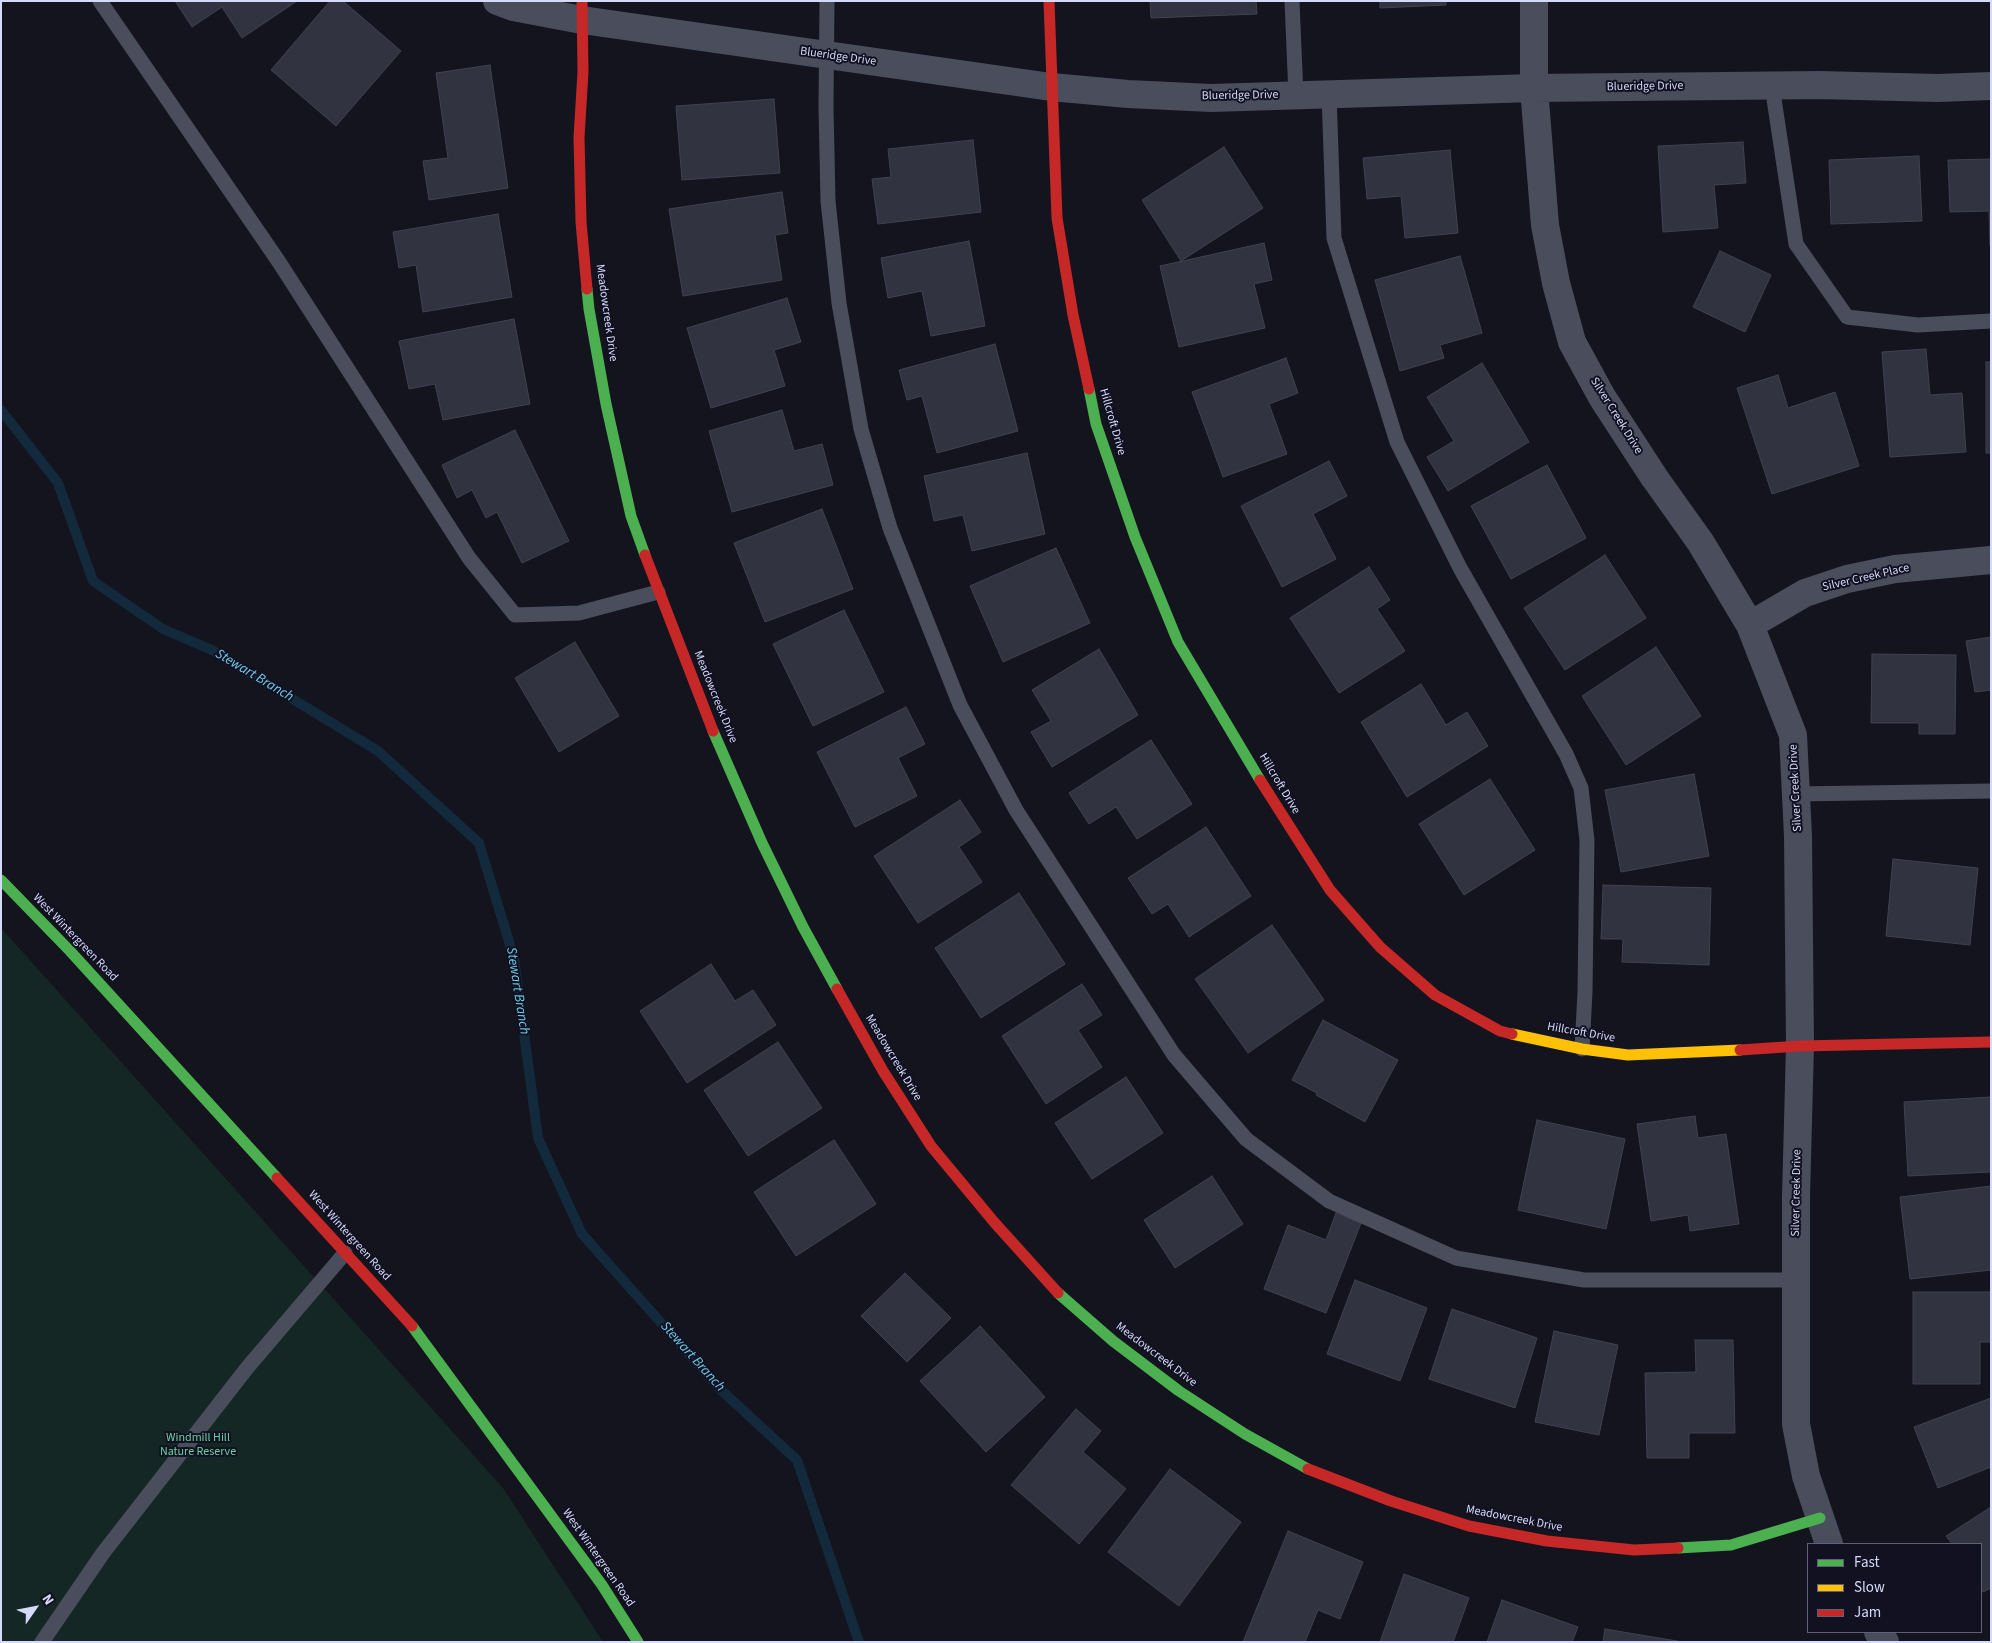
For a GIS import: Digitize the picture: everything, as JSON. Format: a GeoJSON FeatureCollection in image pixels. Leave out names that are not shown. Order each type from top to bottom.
{"type":"FeatureCollection","features":[{"type":"Feature","properties":{"kind":"street","name":"Blueridge Drive"},"geometry":{"type":"LineString","coordinates":[[497,1],[513,7],[582,11],[828,55],[1051,87],[1211,98],[1534,88],[1819,85],[1938,88],[1991,86]]}},
{"type":"Feature","properties":{"kind":"street","name":"Hillcroft Drive"},"geometry":{"type":"LineString","coordinates":[[1050,1],[1051,87],[1058,218],[1073,315],[1096,424],[1135,537],[1178,642],[1274,803],[1330,890],[1380,947],[1435,994],[1500,1031],[1582,1049],[1628,1054],[1706,1053],[1800,1046],[1991,1042]]}},
{"type":"Feature","properties":{"kind":"street","name":"Silver Creek Drive"},"geometry":{"type":"LineString","coordinates":[[1534,1],[1534,88],[1545,225],[1556,283],[1572,342],[1602,397],[1654,478],[1701,544],[1750,625],[1793,734],[1796,794],[1800,1046],[1796,1197],[1796,1424],[1806,1476],[1830,1543]]}},
{"type":"Feature","properties":{"kind":"street","name":"Meadowcreek Drive"},"geometry":{"type":"LineString","coordinates":[[582,11],[583,72],[579,136],[581,212],[589,309],[606,404],[631,516],[658,592],[713,731],[762,843],[803,927],[883,1071],[931,1146],[994,1222],[1055,1290],[1113,1342],[1179,1391],[1245,1434],[1314,1472],[1391,1501],[1469,1526],[1547,1541],[1634,1550],[1731,1545],[1820,1518]]}},
{"type":"Feature","properties":{"kind":"street","name":"Silver Creek Place"},"geometry":{"type":"LineString","coordinates":[[1750,625],[1804,593],[1847,579],[1895,569],[1991,560]]}},
{"type":"Feature","properties":{"kind":"street","name":"West Wintergreen Road"},"geometry":{"type":"LineString","coordinates":[[1,880],[70,951],[407,1320],[602,1585],[638,1642]]}},
{"type":"Feature","properties":{"kind":"lane"},"geometry":{"type":"LineString","coordinates":[[100,1],[279,262],[469,558],[514,615],[579,613],[658,592]]}},
{"type":"Feature","properties":{"kind":"lane"},"geometry":{"type":"LineString","coordinates":[[827,1],[828,55],[826,107],[828,201],[839,303],[861,429],[890,528],[960,705],[1016,810],[1174,1055],[1246,1139],[1329,1201],[1456,1258],[1584,1280],[1796,1280]]}},
{"type":"Feature","properties":{"kind":"lane"},"geometry":{"type":"LineString","coordinates":[[1292,1],[1296,96]]}},
{"type":"Feature","properties":{"kind":"lane"},"geometry":{"type":"LineString","coordinates":[[1772,86],[1796,244],[1847,317],[1918,325],[1991,321]]}},
{"type":"Feature","properties":{"kind":"lane"},"geometry":{"type":"LineString","coordinates":[[1329,94],[1334,238],[1397,442],[1460,568],[1566,754],[1581,788],[1587,840],[1585,992],[1582,1049]]}},
{"type":"Feature","properties":{"kind":"lane"},"geometry":{"type":"LineString","coordinates":[[1796,794],[1991,791]]}},
{"type":"Feature","properties":{"kind":"lane"},"geometry":{"type":"LineString","coordinates":[[42,1642],[103,1553],[247,1368],[345,1253]]}},
{"type":"Feature","properties":{"kind":"green space","name":"Windmill Hill Nature Reserve"},"geometry":{"type":"Polygon","coordinates":[[[1,928],[503,1488],[603,1642],[1,1642],[1,928]]]}},
{"type":"Feature","properties":{"kind":"building"},"geometry":{"type":"Polygon","coordinates":[[[175,1],[297,1],[242,38],[222,7],[192,27],[175,1]]]}},
{"type":"Feature","properties":{"kind":"building"},"geometry":{"type":"Polygon","coordinates":[[[330,1],[343,1],[401,51],[336,126],[271,70],[330,1]]]}},
{"type":"Feature","properties":{"kind":"building"},"geometry":{"type":"Polygon","coordinates":[[[1150,1],[1256,1],[1257,14],[1151,18],[1150,1]]]}},
{"type":"Feature","properties":{"kind":"building"},"geometry":{"type":"Polygon","coordinates":[[[1380,1],[1446,1],[1446,5],[1380,8],[1380,1]]]}},
{"type":"Feature","properties":{"kind":"building"},"geometry":{"type":"Polygon","coordinates":[[[490,65],[508,188],[429,200],[423,161],[448,158],[436,73],[490,65]]]}},
{"type":"Feature","properties":{"kind":"building"},"geometry":{"type":"Polygon","coordinates":[[[774,99],[780,173],[682,180],[676,106],[774,99]]]}},
{"type":"Feature","properties":{"kind":"building"},"geometry":{"type":"Polygon","coordinates":[[[973,140],[981,212],[878,224],[872,179],[891,177],[888,149],[973,140]]]}},
{"type":"Feature","properties":{"kind":"building"},"geometry":{"type":"Polygon","coordinates":[[[1743,142],[1746,183],[1714,185],[1718,228],[1663,232],[1658,146],[1743,142]]]}},
{"type":"Feature","properties":{"kind":"building"},"geometry":{"type":"Polygon","coordinates":[[[1224,147],[1263,208],[1181,261],[1142,200],[1224,147]]]}},
{"type":"Feature","properties":{"kind":"building"},"geometry":{"type":"Polygon","coordinates":[[[1450,150],[1458,233],[1405,238],[1401,196],[1367,199],[1363,158],[1450,150]]]}},
{"type":"Feature","properties":{"kind":"building"},"geometry":{"type":"Polygon","coordinates":[[[1919,156],[1922,221],[1831,224],[1829,160],[1919,156]]]}},
{"type":"Feature","properties":{"kind":"building"},"geometry":{"type":"Polygon","coordinates":[[[1991,159],[1990,246],[1989,211],[1950,212],[1948,160],[1991,159]]]}},
{"type":"Feature","properties":{"kind":"building"},"geometry":{"type":"Polygon","coordinates":[[[782,192],[788,233],[775,235],[782,280],[683,296],[669,209],[782,192]]]}},
{"type":"Feature","properties":{"kind":"building"},"geometry":{"type":"Polygon","coordinates":[[[498,214],[512,297],[423,312],[416,265],[399,268],[393,232],[498,214]]]}},
{"type":"Feature","properties":{"kind":"building"},"geometry":{"type":"Polygon","coordinates":[[[969,241],[985,326],[931,336],[922,291],[888,298],[881,258],[969,241]]]}},
{"type":"Feature","properties":{"kind":"building"},"geometry":{"type":"Polygon","coordinates":[[[1264,243],[1272,280],[1254,284],[1265,328],[1179,347],[1160,266],[1264,243]]]}},
{"type":"Feature","properties":{"kind":"building"},"geometry":{"type":"Polygon","coordinates":[[[1720,251],[1771,275],[1745,332],[1693,307],[1720,251]]]}},
{"type":"Feature","properties":{"kind":"building"},"geometry":{"type":"Polygon","coordinates":[[[1460,256],[1482,333],[1440,345],[1444,358],[1400,371],[1375,280],[1460,256]]]}},
{"type":"Feature","properties":{"kind":"building"},"geometry":{"type":"Polygon","coordinates":[[[787,298],[801,342],[774,350],[785,386],[711,408],[687,328],[787,298]]]}},
{"type":"Feature","properties":{"kind":"building"},"geometry":{"type":"Polygon","coordinates":[[[514,319],[530,404],[443,420],[435,384],[409,389],[399,341],[514,319]]]}},
{"type":"Feature","properties":{"kind":"building"},"geometry":{"type":"Polygon","coordinates":[[[995,344],[1018,431],[937,453],[922,396],[907,400],[899,370],[995,344]]]}},
{"type":"Feature","properties":{"kind":"building"},"geometry":{"type":"Polygon","coordinates":[[[1926,349],[1930,395],[1962,393],[1966,452],[1890,457],[1882,352],[1926,349]]]}},
{"type":"Feature","properties":{"kind":"building"},"geometry":{"type":"Polygon","coordinates":[[[1286,358],[1298,393],[1269,404],[1287,454],[1223,477],[1192,392],[1286,358]]]}},
{"type":"Feature","properties":{"kind":"building"},"geometry":{"type":"Polygon","coordinates":[[[1986,362],[1991,362],[1991,453],[1986,453],[1986,362]]]}},
{"type":"Feature","properties":{"kind":"building"},"geometry":{"type":"Polygon","coordinates":[[[1482,363],[1529,442],[1448,491],[1427,457],[1454,441],[1427,397],[1482,363]]]}},
{"type":"Feature","properties":{"kind":"building"},"geometry":{"type":"Polygon","coordinates":[[[1778,375],[1788,408],[1835,392],[1859,466],[1772,494],[1737,388],[1778,375]]]}},
{"type":"Feature","properties":{"kind":"building"},"geometry":{"type":"Polygon","coordinates":[[[782,410],[794,451],[822,444],[833,485],[732,512],[709,431],[782,410]]]}},
{"type":"Feature","properties":{"kind":"building"},"geometry":{"type":"Polygon","coordinates":[[[515,430],[569,541],[522,563],[497,512],[486,518],[472,490],[457,498],[442,465],[515,430]]]}},
{"type":"Feature","properties":{"kind":"building"},"geometry":{"type":"Polygon","coordinates":[[[1027,453],[1045,534],[972,551],[963,515],[934,521],[924,476],[1027,453]]]}},
{"type":"Feature","properties":{"kind":"building"},"geometry":{"type":"Polygon","coordinates":[[[1329,461],[1347,496],[1313,514],[1336,559],[1282,587],[1241,506],[1329,461]]]}},
{"type":"Feature","properties":{"kind":"building"},"geometry":{"type":"Polygon","coordinates":[[[1547,465],[1586,538],[1511,579],[1471,506],[1547,465]]]}},
{"type":"Feature","properties":{"kind":"building"},"geometry":{"type":"Polygon","coordinates":[[[822,509],[853,589],[765,622],[734,543],[822,509]]]}},
{"type":"Feature","properties":{"kind":"building"},"geometry":{"type":"Polygon","coordinates":[[[1056,548],[1090,623],[1003,662],[970,586],[1056,548]]]}},
{"type":"Feature","properties":{"kind":"building"},"geometry":{"type":"Polygon","coordinates":[[[1605,555],[1646,618],[1565,670],[1524,608],[1605,555]]]}},
{"type":"Feature","properties":{"kind":"building"},"geometry":{"type":"Polygon","coordinates":[[[1369,567],[1390,600],[1377,609],[1405,651],[1339,693],[1290,618],[1369,567]]]}},
{"type":"Feature","properties":{"kind":"building"},"geometry":{"type":"Polygon","coordinates":[[[844,610],[884,692],[813,726],[773,644],[844,610]]]}},
{"type":"Feature","properties":{"kind":"building"},"geometry":{"type":"Polygon","coordinates":[[[1991,637],[1991,690],[1975,692],[1966,641],[1991,637]]]}},
{"type":"Feature","properties":{"kind":"building"},"geometry":{"type":"Polygon","coordinates":[[[575,642],[619,716],[559,752],[515,678],[575,642]]]}},
{"type":"Feature","properties":{"kind":"building"},"geometry":{"type":"Polygon","coordinates":[[[1656,647],[1701,716],[1626,765],[1582,696],[1656,647]]]}},
{"type":"Feature","properties":{"kind":"building"},"geometry":{"type":"Polygon","coordinates":[[[1099,649],[1138,715],[1052,767],[1031,732],[1051,721],[1032,690],[1099,649]]]}},
{"type":"Feature","properties":{"kind":"building"},"geometry":{"type":"Polygon","coordinates":[[[1872,654],[1956,655],[1955,734],[1919,734],[1919,723],[1871,723],[1872,654]]]}},
{"type":"Feature","properties":{"kind":"building"},"geometry":{"type":"Polygon","coordinates":[[[1421,684],[1446,725],[1467,712],[1488,746],[1407,797],[1361,722],[1421,684]]]}},
{"type":"Feature","properties":{"kind":"building"},"geometry":{"type":"Polygon","coordinates":[[[906,707],[925,744],[898,758],[917,796],[855,827],[817,752],[906,707]]]}},
{"type":"Feature","properties":{"kind":"building"},"geometry":{"type":"Polygon","coordinates":[[[1151,740],[1192,804],[1137,839],[1116,807],[1089,824],[1069,793],[1151,740]]]}},
{"type":"Feature","properties":{"kind":"building"},"geometry":{"type":"Polygon","coordinates":[[[1694,774],[1709,856],[1621,872],[1605,790],[1694,774]]]}},
{"type":"Feature","properties":{"kind":"building"},"geometry":{"type":"Polygon","coordinates":[[[1490,779],[1535,850],[1464,895],[1419,824],[1490,779]]]}},
{"type":"Feature","properties":{"kind":"building"},"geometry":{"type":"Polygon","coordinates":[[[960,800],[981,832],[959,847],[982,882],[918,923],[874,856],[960,800]]]}},
{"type":"Feature","properties":{"kind":"building"},"geometry":{"type":"Polygon","coordinates":[[[1206,827],[1251,896],[1189,937],[1168,904],[1152,914],[1128,878],[1206,827]]]}},
{"type":"Feature","properties":{"kind":"building"},"geometry":{"type":"Polygon","coordinates":[[[1893,859],[1978,868],[1970,945],[1886,936],[1893,859]]]}},
{"type":"Feature","properties":{"kind":"building"},"geometry":{"type":"Polygon","coordinates":[[[1603,885],[1711,888],[1709,965],[1622,962],[1623,939],[1601,939],[1603,885]]]}},
{"type":"Feature","properties":{"kind":"building"},"geometry":{"type":"Polygon","coordinates":[[[1019,893],[1065,964],[981,1018],[935,948],[1019,893]]]}},
{"type":"Feature","properties":{"kind":"building"},"geometry":{"type":"Polygon","coordinates":[[[1272,925],[1324,1000],[1248,1053],[1195,979],[1272,925]]]}},
{"type":"Feature","properties":{"kind":"building"},"geometry":{"type":"Polygon","coordinates":[[[711,964],[735,1001],[753,990],[776,1025],[687,1083],[640,1011],[711,964]]]}},
{"type":"Feature","properties":{"kind":"building"},"geometry":{"type":"Polygon","coordinates":[[[1082,984],[1102,1015],[1078,1030],[1102,1067],[1046,1104],[1002,1036],[1082,984]]]}},
{"type":"Feature","properties":{"kind":"building"},"geometry":{"type":"Polygon","coordinates":[[[1323,1020],[1398,1060],[1365,1122],[1292,1080],[1323,1020]]]}},
{"type":"Feature","properties":{"kind":"building"},"geometry":{"type":"Polygon","coordinates":[[[778,1042],[822,1108],[748,1156],[704,1090],[778,1042]]]}},
{"type":"Feature","properties":{"kind":"building"},"geometry":{"type":"Polygon","coordinates":[[[1126,1077],[1163,1133],[1092,1179],[1055,1123],[1126,1077]]]}},
{"type":"Feature","properties":{"kind":"building"},"geometry":{"type":"Polygon","coordinates":[[[1991,1097],[1991,1172],[1908,1176],[1904,1102],[1991,1097]]]}},
{"type":"Feature","properties":{"kind":"building"},"geometry":{"type":"Polygon","coordinates":[[[1695,1116],[1698,1138],[1726,1134],[1739,1224],[1690,1231],[1688,1215],[1651,1221],[1637,1124],[1695,1116]]]}},
{"type":"Feature","properties":{"kind":"building"},"geometry":{"type":"Polygon","coordinates":[[[1537,1120],[1625,1139],[1606,1229],[1518,1210],[1537,1120]]]}},
{"type":"Feature","properties":{"kind":"building"},"geometry":{"type":"Polygon","coordinates":[[[834,1140],[876,1204],[796,1256],[754,1192],[834,1140]]]}},
{"type":"Feature","properties":{"kind":"building"},"geometry":{"type":"Polygon","coordinates":[[[1212,1176],[1243,1224],[1175,1268],[1144,1220],[1212,1176]]]}},
{"type":"Feature","properties":{"kind":"building"},"geometry":{"type":"Polygon","coordinates":[[[1991,1186],[1991,1270],[1910,1279],[1900,1197],[1991,1186]]]}},
{"type":"Feature","properties":{"kind":"building"},"geometry":{"type":"Polygon","coordinates":[[[1336,1213],[1361,1223],[1326,1313],[1264,1289],[1288,1225],[1326,1240],[1336,1213]]]}},
{"type":"Feature","properties":{"kind":"building"},"geometry":{"type":"Polygon","coordinates":[[[905,1273],[951,1318],[907,1362],[861,1316],[905,1273]]]}},
{"type":"Feature","properties":{"kind":"building"},"geometry":{"type":"Polygon","coordinates":[[[1355,1280],[1427,1308],[1400,1381],[1327,1354],[1355,1280]]]}},
{"type":"Feature","properties":{"kind":"building"},"geometry":{"type":"Polygon","coordinates":[[[1913,1292],[1991,1292],[1991,1342],[1980,1342],[1980,1384],[1913,1384],[1913,1292]]]}},
{"type":"Feature","properties":{"kind":"building"},"geometry":{"type":"Polygon","coordinates":[[[1452,1309],[1537,1338],[1515,1408],[1429,1379],[1452,1309]]]}},
{"type":"Feature","properties":{"kind":"building"},"geometry":{"type":"Polygon","coordinates":[[[980,1326],[1045,1397],[986,1452],[920,1381],[980,1326]]]}},
{"type":"Feature","properties":{"kind":"building"},"geometry":{"type":"Polygon","coordinates":[[[1554,1331],[1618,1345],[1599,1435],[1535,1422],[1554,1331]]]}},
{"type":"Feature","properties":{"kind":"building"},"geometry":{"type":"Polygon","coordinates":[[[1695,1340],[1733,1340],[1735,1433],[1689,1433],[1689,1458],[1647,1458],[1645,1373],[1696,1372],[1695,1340]]]}},
{"type":"Feature","properties":{"kind":"building"},"geometry":{"type":"Polygon","coordinates":[[[1991,1398],[1991,1467],[1938,1488],[1914,1427],[1991,1398]]]}},
{"type":"Feature","properties":{"kind":"building"},"geometry":{"type":"Polygon","coordinates":[[[1076,1409],[1101,1431],[1083,1452],[1126,1489],[1079,1544],[1011,1485],[1076,1409]]]}},
{"type":"Feature","properties":{"kind":"building"},"geometry":{"type":"Polygon","coordinates":[[[1170,1469],[1241,1522],[1179,1606],[1108,1552],[1170,1469]]]}},
{"type":"Feature","properties":{"kind":"building"},"geometry":{"type":"Polygon","coordinates":[[[1991,1507],[1991,1588],[1983,1592],[1982,1590],[1982,1543],[1951,1543],[1946,1536],[1991,1507]]]}},
{"type":"Feature","properties":{"kind":"building"},"geometry":{"type":"Polygon","coordinates":[[[1288,1531],[1363,1562],[1340,1619],[1318,1610],[1305,1642],[1243,1642],[1288,1531]]]}},
{"type":"Feature","properties":{"kind":"building"},"geometry":{"type":"Polygon","coordinates":[[[1404,1574],[1469,1598],[1453,1642],[1380,1642],[1404,1574]]]}},
{"type":"Feature","properties":{"kind":"building"},"geometry":{"type":"Polygon","coordinates":[[[1502,1600],[1578,1627],[1572,1642],[1487,1642],[1502,1600]]]}},
{"type":"Feature","properties":{"kind":"building"},"geometry":{"type":"Polygon","coordinates":[[[1605,1629],[1683,1642],[1603,1642],[1605,1629]]]}},
{"type":"Feature","properties":{"kind":"waterway","name":"Stewart Branch"},"geometry":{"type":"LineString","coordinates":[[1,410],[58,483],[93,581],[163,629],[212,650],[378,751],[479,843],[514,958],[538,1138],[582,1234],[721,1390],[797,1460],[859,1642]]}},
{"type":"Feature","properties":{"kind":"traffic: fast"},"geometry":{"type":"LineString","coordinates":[[587,289],[606,404],[631,516],[645,555]]}},
{"type":"Feature","properties":{"kind":"traffic: fast"},"geometry":{"type":"LineString","coordinates":[[1089,389],[1096,424],[1135,537],[1178,642],[1260,780]]}},
{"type":"Feature","properties":{"kind":"traffic: fast"},"geometry":{"type":"LineString","coordinates":[[713,731],[762,843],[803,927],[837,989]]}},
{"type":"Feature","properties":{"kind":"traffic: fast"},"geometry":{"type":"LineString","coordinates":[[1,880],[70,951],[277,1178]]}},
{"type":"Feature","properties":{"kind":"traffic: fast"},"geometry":{"type":"LineString","coordinates":[[1058,1293],[1113,1341],[1179,1391],[1245,1434],[1308,1469]]}},
{"type":"Feature","properties":{"kind":"traffic: fast"},"geometry":{"type":"LineString","coordinates":[[412,1326],[602,1585],[638,1642]]}},
{"type":"Feature","properties":{"kind":"traffic: fast"},"geometry":{"type":"LineString","coordinates":[[1678,1548],[1731,1545],[1820,1518]]}},
{"type":"Feature","properties":{"kind":"traffic: slow"},"geometry":{"type":"LineString","coordinates":[[1512,1034],[1582,1049],[1628,1055],[1740,1050]]}},
{"type":"Feature","properties":{"kind":"traffic: jam"},"geometry":{"type":"LineString","coordinates":[[582,1],[583,72],[579,137],[581,222],[587,289]]}},
{"type":"Feature","properties":{"kind":"traffic: jam"},"geometry":{"type":"LineString","coordinates":[[1049,1],[1057,218],[1073,315],[1089,389]]}},
{"type":"Feature","properties":{"kind":"traffic: jam"},"geometry":{"type":"LineString","coordinates":[[645,555],[713,731]]}},
{"type":"Feature","properties":{"kind":"traffic: jam"},"geometry":{"type":"LineString","coordinates":[[1260,780],[1330,890],[1380,947],[1435,995],[1500,1031],[1512,1034]]}},
{"type":"Feature","properties":{"kind":"traffic: jam"},"geometry":{"type":"LineString","coordinates":[[837,989],[883,1071],[931,1146],[994,1222],[1058,1293]]}},
{"type":"Feature","properties":{"kind":"traffic: jam"},"geometry":{"type":"LineString","coordinates":[[1740,1050],[1800,1046],[1991,1042]]}},
{"type":"Feature","properties":{"kind":"traffic: jam"},"geometry":{"type":"LineString","coordinates":[[277,1178],[412,1326]]}},
{"type":"Feature","properties":{"kind":"traffic: jam"},"geometry":{"type":"LineString","coordinates":[[1308,1469],[1391,1501],[1469,1526],[1547,1541],[1634,1550],[1678,1548]]}}]}
